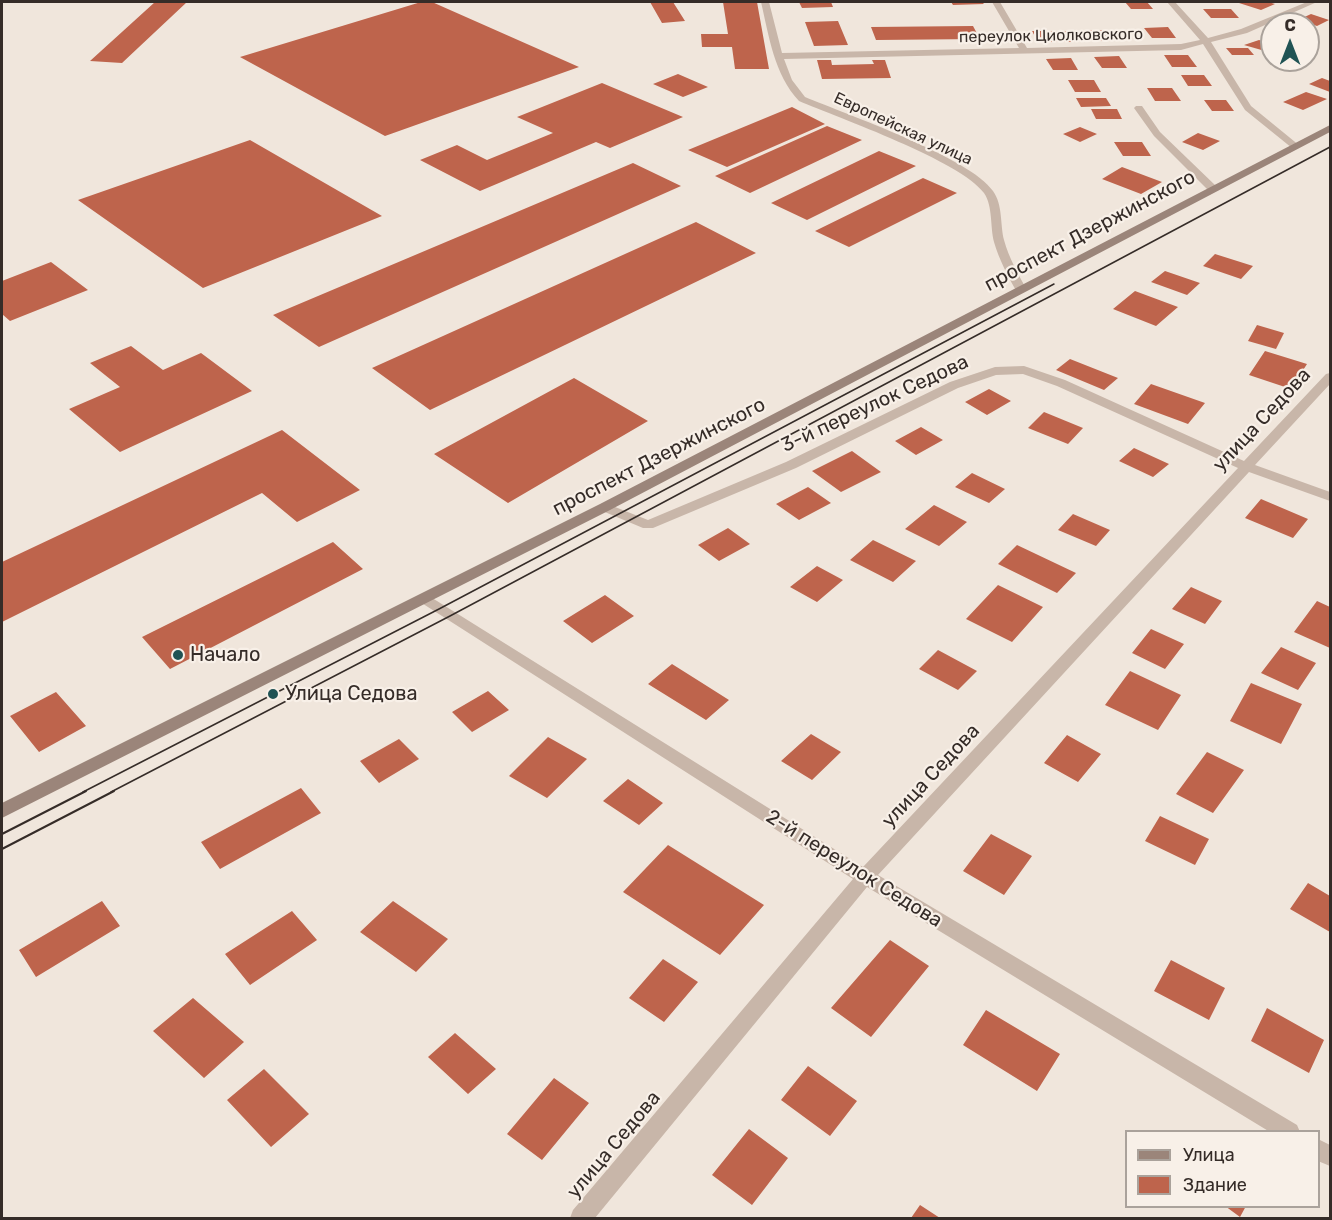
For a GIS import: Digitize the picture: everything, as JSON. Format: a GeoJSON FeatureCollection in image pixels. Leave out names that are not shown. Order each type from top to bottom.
{"type":"FeatureCollection","features":[{"type":"Feature","properties":{"kind":"main road","name":"проспект Дзержинского"},"geometry":{"type":"LineString","coordinates":[[2,811],[605,507],[1330,128]]}},
{"type":"Feature","properties":{"kind":"street","name":"Европейская улица"},"geometry":{"type":"LineString","coordinates":[[765,2],[792,90],[802,99],[959,168],[986,188],[997,208],[998,234],[1007,264],[1021,290]]}},
{"type":"Feature","properties":{"kind":"street"},"geometry":{"type":"LineString","coordinates":[[996,2],[1024,50]]}},
{"type":"Feature","properties":{"kind":"street"},"geometry":{"type":"LineString","coordinates":[[1172,2],[1205,40],[1248,108],[1295,146]]}},
{"type":"Feature","properties":{"kind":"street","name":"переулок Циолковского"},"geometry":{"type":"LineString","coordinates":[[780,56],[1161,49],[1180,47],[1244,31],[1313,2]]}},
{"type":"Feature","properties":{"kind":"street"},"geometry":{"type":"LineString","coordinates":[[1139,108],[1157,134],[1212,188]]}},
{"type":"Feature","properties":{"kind":"street","name":"3-й переулок Седова"},"geometry":{"type":"LineString","coordinates":[[605,507],[648,525],[791,465],[954,385],[995,371],[1024,370],[1061,383],[1247,467],[1330,497]]}},
{"type":"Feature","properties":{"kind":"street","name":"улица Седова"},"geometry":{"type":"LineString","coordinates":[[580,1218],[865,877],[1330,377]]}},
{"type":"Feature","properties":{"kind":"street","name":"2-й переулок Седова"},"geometry":{"type":"LineString","coordinates":[[424,600],[865,877],[1288,1130]]}},
{"type":"Feature","properties":{"kind":"building"},"geometry":{"type":"Polygon","coordinates":[[[155,2],[187,2],[122,63],[90,61],[155,2]]]}},
{"type":"Feature","properties":{"kind":"building"},"geometry":{"type":"Polygon","coordinates":[[[421,2],[432,2],[579,67],[385,136],[240,57],[421,2]]]}},
{"type":"Feature","properties":{"kind":"building"},"geometry":{"type":"Polygon","coordinates":[[[650,2],[673,2],[685,21],[662,23],[650,2]]]}},
{"type":"Feature","properties":{"kind":"building"},"geometry":{"type":"Polygon","coordinates":[[[723,2],[757,2],[769,69],[735,69],[732,47],[702,47],[701,34],[728,34],[723,2]]]}},
{"type":"Feature","properties":{"kind":"building"},"geometry":{"type":"Polygon","coordinates":[[[799,2],[831,2],[833,7],[802,8],[799,2]]]}},
{"type":"Feature","properties":{"kind":"building"},"geometry":{"type":"Polygon","coordinates":[[[951,2],[982,2],[984,4],[953,5],[951,2]]]}},
{"type":"Feature","properties":{"kind":"building"},"geometry":{"type":"Polygon","coordinates":[[[1125,2],[1147,2],[1153,9],[1131,9],[1125,2]]]}},
{"type":"Feature","properties":{"kind":"building"},"geometry":{"type":"Polygon","coordinates":[[[1239,3],[1275,4],[1261,10],[1239,3]]]}},
{"type":"Feature","properties":{"kind":"building"},"geometry":{"type":"Polygon","coordinates":[[[1203,9],[1231,9],[1239,18],[1211,18],[1203,9]]]}},
{"type":"Feature","properties":{"kind":"building"},"geometry":{"type":"Polygon","coordinates":[[[1320,17],[1329,20],[1320,24],[1320,17]]]}},
{"type":"Feature","properties":{"kind":"building"},"geometry":{"type":"Polygon","coordinates":[[[838,21],[848,45],[814,46],[805,22],[838,21]]]}},
{"type":"Feature","properties":{"kind":"building"},"geometry":{"type":"Polygon","coordinates":[[[973,26],[980,39],[876,40],[871,27],[973,26]]]}},
{"type":"Feature","properties":{"kind":"building"},"geometry":{"type":"Polygon","coordinates":[[[1168,27],[1176,38],[1152,38],[1144,28],[1168,27]]]}},
{"type":"Feature","properties":{"kind":"building"},"geometry":{"type":"Polygon","coordinates":[[[1080,30],[1104,30],[1111,41],[1087,41],[1080,30]]]}},
{"type":"Feature","properties":{"kind":"building"},"geometry":{"type":"Polygon","coordinates":[[[1032,31],[1070,31],[1076,42],[1038,42],[1032,31]]]}},
{"type":"Feature","properties":{"kind":"building"},"geometry":{"type":"Polygon","coordinates":[[[1259,40],[1260,40],[1260,50],[1244,45],[1259,40]]]}},
{"type":"Feature","properties":{"kind":"building"},"geometry":{"type":"Polygon","coordinates":[[[1226,48],[1248,48],[1254,55],[1232,55],[1226,48]]]}},
{"type":"Feature","properties":{"kind":"building"},"geometry":{"type":"Polygon","coordinates":[[[1164,55],[1188,55],[1197,67],[1172,67],[1164,55]]]}},
{"type":"Feature","properties":{"kind":"building"},"geometry":{"type":"Polygon","coordinates":[[[1119,56],[1127,68],[1102,68],[1094,57],[1119,56]]]}},
{"type":"Feature","properties":{"kind":"building"},"geometry":{"type":"Polygon","coordinates":[[[1071,58],[1078,70],[1053,70],[1046,59],[1071,58]]]}},
{"type":"Feature","properties":{"kind":"building"},"geometry":{"type":"Polygon","coordinates":[[[817,60],[831,60],[832,65],[874,64],[872,60],[885,60],[891,78],[822,79],[817,60]]]}},
{"type":"Feature","properties":{"kind":"building"},"geometry":{"type":"Polygon","coordinates":[[[678,74],[708,87],[683,97],[653,84],[678,74]]]}},
{"type":"Feature","properties":{"kind":"building"},"geometry":{"type":"Polygon","coordinates":[[[1181,75],[1204,75],[1212,86],[1188,86],[1181,75]]]}},
{"type":"Feature","properties":{"kind":"building"},"geometry":{"type":"Polygon","coordinates":[[[1322,78],[1330,81],[1330,92],[1309,84],[1322,78]]]}},
{"type":"Feature","properties":{"kind":"building"},"geometry":{"type":"Polygon","coordinates":[[[1068,80],[1094,80],[1101,92],[1075,92],[1068,80]]]}},
{"type":"Feature","properties":{"kind":"building"},"geometry":{"type":"Polygon","coordinates":[[[602,83],[683,117],[610,148],[596,142],[480,191],[420,160],[457,145],[487,160],[553,133],[517,117],[602,83]]]}},
{"type":"Feature","properties":{"kind":"building"},"geometry":{"type":"Polygon","coordinates":[[[1147,88],[1172,88],[1181,101],[1155,101],[1147,88]]]}},
{"type":"Feature","properties":{"kind":"building"},"geometry":{"type":"Polygon","coordinates":[[[1306,92],[1327,99],[1303,110],[1283,102],[1306,92]]]}},
{"type":"Feature","properties":{"kind":"building"},"geometry":{"type":"Polygon","coordinates":[[[1076,98],[1106,98],[1111,106],[1081,107],[1076,98]]]}},
{"type":"Feature","properties":{"kind":"building"},"geometry":{"type":"Polygon","coordinates":[[[1204,100],[1226,100],[1234,111],[1212,111],[1204,100]]]}},
{"type":"Feature","properties":{"kind":"building"},"geometry":{"type":"Polygon","coordinates":[[[792,107],[825,124],[727,167],[688,150],[792,107]]]}},
{"type":"Feature","properties":{"kind":"building"},"geometry":{"type":"Polygon","coordinates":[[[1091,109],[1117,109],[1122,119],[1096,119],[1091,109]]]}},
{"type":"Feature","properties":{"kind":"building"},"geometry":{"type":"Polygon","coordinates":[[[827,126],[862,140],[750,193],[715,176],[827,126]]]}},
{"type":"Feature","properties":{"kind":"building"},"geometry":{"type":"Polygon","coordinates":[[[1080,127],[1097,134],[1080,142],[1063,134],[1080,127]]]}},
{"type":"Feature","properties":{"kind":"building"},"geometry":{"type":"Polygon","coordinates":[[[1198,133],[1220,141],[1203,150],[1182,142],[1198,133]]]}},
{"type":"Feature","properties":{"kind":"building"},"geometry":{"type":"Polygon","coordinates":[[[250,140],[382,216],[203,288],[78,200],[250,140]]]}},
{"type":"Feature","properties":{"kind":"building"},"geometry":{"type":"Polygon","coordinates":[[[1114,142],[1142,142],[1151,156],[1123,156],[1114,142]]]}},
{"type":"Feature","properties":{"kind":"building"},"geometry":{"type":"Polygon","coordinates":[[[879,151],[916,166],[807,220],[771,203],[879,151]]]}},
{"type":"Feature","properties":{"kind":"building"},"geometry":{"type":"Polygon","coordinates":[[[633,163],[681,186],[319,347],[273,315],[633,163]]]}},
{"type":"Feature","properties":{"kind":"building"},"geometry":{"type":"Polygon","coordinates":[[[1122,167],[1162,182],[1141,194],[1102,179],[1122,167]]]}},
{"type":"Feature","properties":{"kind":"building"},"geometry":{"type":"Polygon","coordinates":[[[923,178],[957,193],[849,247],[815,231],[923,178]]]}},
{"type":"Feature","properties":{"kind":"building"},"geometry":{"type":"Polygon","coordinates":[[[696,222],[756,253],[430,410],[372,368],[696,222]]]}},
{"type":"Feature","properties":{"kind":"building"},"geometry":{"type":"Polygon","coordinates":[[[1215,254],[1253,266],[1241,279],[1203,266],[1215,254]]]}},
{"type":"Feature","properties":{"kind":"building"},"geometry":{"type":"Polygon","coordinates":[[[51,262],[88,290],[10,321],[2,314],[2,281],[51,262]]]}},
{"type":"Feature","properties":{"kind":"building"},"geometry":{"type":"Polygon","coordinates":[[[1165,271],[1200,283],[1187,295],[1151,282],[1165,271]]]}},
{"type":"Feature","properties":{"kind":"building"},"geometry":{"type":"Polygon","coordinates":[[[1135,291],[1178,307],[1156,326],[1113,309],[1135,291]]]}},
{"type":"Feature","properties":{"kind":"building"},"geometry":{"type":"Polygon","coordinates":[[[1257,325],[1284,333],[1276,349],[1248,341],[1257,325]]]}},
{"type":"Feature","properties":{"kind":"building"},"geometry":{"type":"Polygon","coordinates":[[[131,346],[163,370],[201,353],[252,391],[120,452],[69,409],[120,387],[90,363],[131,346]]]}},
{"type":"Feature","properties":{"kind":"building"},"geometry":{"type":"Polygon","coordinates":[[[1265,351],[1307,364],[1291,389],[1249,375],[1265,351]]]}},
{"type":"Feature","properties":{"kind":"building"},"geometry":{"type":"Polygon","coordinates":[[[1070,359],[1118,378],[1104,390],[1056,370],[1070,359]]]}},
{"type":"Feature","properties":{"kind":"building"},"geometry":{"type":"Polygon","coordinates":[[[574,378],[648,421],[508,503],[434,454],[574,378]]]}},
{"type":"Feature","properties":{"kind":"building"},"geometry":{"type":"Polygon","coordinates":[[[1151,384],[1205,403],[1188,424],[1134,404],[1151,384]]]}},
{"type":"Feature","properties":{"kind":"building"},"geometry":{"type":"Polygon","coordinates":[[[989,389],[1011,401],[987,415],[965,402],[989,389]]]}},
{"type":"Feature","properties":{"kind":"building"},"geometry":{"type":"Polygon","coordinates":[[[1044,412],[1083,428],[1068,444],[1028,428],[1044,412]]]}},
{"type":"Feature","properties":{"kind":"building"},"geometry":{"type":"Polygon","coordinates":[[[921,427],[943,440],[916,455],[895,441],[921,427]]]}},
{"type":"Feature","properties":{"kind":"building"},"geometry":{"type":"Polygon","coordinates":[[[282,430],[360,490],[297,522],[262,493],[2,622],[2,562],[282,430]]]}},
{"type":"Feature","properties":{"kind":"building"},"geometry":{"type":"Polygon","coordinates":[[[1134,448],[1169,464],[1153,477],[1119,461],[1134,448]]]}},
{"type":"Feature","properties":{"kind":"building"},"geometry":{"type":"Polygon","coordinates":[[[852,451],[881,472],[841,492],[812,471],[852,451]]]}},
{"type":"Feature","properties":{"kind":"building"},"geometry":{"type":"Polygon","coordinates":[[[972,473],[1005,489],[989,503],[955,487],[972,473]]]}},
{"type":"Feature","properties":{"kind":"building"},"geometry":{"type":"Polygon","coordinates":[[[808,487],[831,503],[799,520],[776,504],[808,487]]]}},
{"type":"Feature","properties":{"kind":"building"},"geometry":{"type":"Polygon","coordinates":[[[1261,499],[1308,519],[1293,538],[1245,518],[1261,499]]]}},
{"type":"Feature","properties":{"kind":"building"},"geometry":{"type":"Polygon","coordinates":[[[934,505],[967,522],[939,546],[905,529],[934,505]]]}},
{"type":"Feature","properties":{"kind":"building"},"geometry":{"type":"Polygon","coordinates":[[[1073,514],[1110,530],[1096,546],[1058,530],[1073,514]]]}},
{"type":"Feature","properties":{"kind":"building"},"geometry":{"type":"Polygon","coordinates":[[[728,528],[750,544],[719,561],[698,545],[728,528]]]}},
{"type":"Feature","properties":{"kind":"building"},"geometry":{"type":"Polygon","coordinates":[[[873,540],[916,561],[893,582],[850,560],[873,540]]]}},
{"type":"Feature","properties":{"kind":"building"},"geometry":{"type":"Polygon","coordinates":[[[333,542],[363,569],[170,669],[142,637],[333,542]]]}},
{"type":"Feature","properties":{"kind":"building"},"geometry":{"type":"Polygon","coordinates":[[[1017,545],[1076,573],[1057,593],[998,564],[1017,545]]]}},
{"type":"Feature","properties":{"kind":"building"},"geometry":{"type":"Polygon","coordinates":[[[817,566],[843,580],[817,602],[790,587],[817,566]]]}},
{"type":"Feature","properties":{"kind":"building"},"geometry":{"type":"Polygon","coordinates":[[[998,585],[1043,607],[1012,642],[966,619],[998,585]]]}},
{"type":"Feature","properties":{"kind":"building"},"geometry":{"type":"Polygon","coordinates":[[[1191,587],[1222,601],[1205,624],[1172,609],[1191,587]]]}},
{"type":"Feature","properties":{"kind":"building"},"geometry":{"type":"Polygon","coordinates":[[[605,595],[634,616],[592,643],[563,621],[605,595]]]}},
{"type":"Feature","properties":{"kind":"building"},"geometry":{"type":"Polygon","coordinates":[[[1317,601],[1330,607],[1330,648],[1294,632],[1317,601]]]}},
{"type":"Feature","properties":{"kind":"building"},"geometry":{"type":"Polygon","coordinates":[[[1151,629],[1184,644],[1165,669],[1132,653],[1151,629]]]}},
{"type":"Feature","properties":{"kind":"building"},"geometry":{"type":"Polygon","coordinates":[[[1281,647],[1316,663],[1298,690],[1261,673],[1281,647]]]}},
{"type":"Feature","properties":{"kind":"building"},"geometry":{"type":"Polygon","coordinates":[[[938,650],[977,671],[958,690],[919,669],[938,650]]]}},
{"type":"Feature","properties":{"kind":"building"},"geometry":{"type":"Polygon","coordinates":[[[672,664],[729,700],[706,720],[648,684],[672,664]]]}},
{"type":"Feature","properties":{"kind":"building"},"geometry":{"type":"Polygon","coordinates":[[[1130,671],[1181,695],[1158,730],[1105,705],[1130,671]]]}},
{"type":"Feature","properties":{"kind":"building"},"geometry":{"type":"Polygon","coordinates":[[[1251,683],[1302,704],[1281,744],[1230,721],[1251,683]]]}},
{"type":"Feature","properties":{"kind":"building"},"geometry":{"type":"Polygon","coordinates":[[[488,691],[509,710],[472,732],[452,712],[488,691]]]}},
{"type":"Feature","properties":{"kind":"building"},"geometry":{"type":"Polygon","coordinates":[[[56,692],[86,726],[39,752],[10,716],[56,692]]]}},
{"type":"Feature","properties":{"kind":"building"},"geometry":{"type":"Polygon","coordinates":[[[811,734],[841,752],[812,780],[781,761],[811,734]]]}},
{"type":"Feature","properties":{"kind":"building"},"geometry":{"type":"Polygon","coordinates":[[[1067,735],[1101,754],[1078,782],[1044,763],[1067,735]]]}},
{"type":"Feature","properties":{"kind":"building"},"geometry":{"type":"Polygon","coordinates":[[[548,737],[587,759],[547,798],[509,776],[548,737]]]}},
{"type":"Feature","properties":{"kind":"building"},"geometry":{"type":"Polygon","coordinates":[[[399,739],[419,759],[379,783],[360,761],[399,739]]]}},
{"type":"Feature","properties":{"kind":"building"},"geometry":{"type":"Polygon","coordinates":[[[1207,752],[1244,770],[1213,813],[1176,794],[1207,752]]]}},
{"type":"Feature","properties":{"kind":"building"},"geometry":{"type":"Polygon","coordinates":[[[628,779],[663,803],[639,825],[603,801],[628,779]]]}},
{"type":"Feature","properties":{"kind":"building"},"geometry":{"type":"Polygon","coordinates":[[[301,788],[321,813],[220,869],[201,842],[301,788]]]}},
{"type":"Feature","properties":{"kind":"building"},"geometry":{"type":"Polygon","coordinates":[[[1160,816],[1209,839],[1195,865],[1145,841],[1160,816]]]}},
{"type":"Feature","properties":{"kind":"building"},"geometry":{"type":"Polygon","coordinates":[[[991,834],[1032,856],[1004,895],[963,871],[991,834]]]}},
{"type":"Feature","properties":{"kind":"building"},"geometry":{"type":"Polygon","coordinates":[[[668,845],[764,905],[720,955],[623,892],[668,845]]]}},
{"type":"Feature","properties":{"kind":"building"},"geometry":{"type":"Polygon","coordinates":[[[1308,883],[1330,896],[1330,932],[1290,909],[1308,883]]]}},
{"type":"Feature","properties":{"kind":"building"},"geometry":{"type":"Polygon","coordinates":[[[102,901],[120,926],[36,977],[19,950],[102,901]]]}},
{"type":"Feature","properties":{"kind":"building"},"geometry":{"type":"Polygon","coordinates":[[[393,901],[448,939],[416,972],[360,932],[393,901]]]}},
{"type":"Feature","properties":{"kind":"building"},"geometry":{"type":"Polygon","coordinates":[[[292,911],[317,940],[250,985],[225,954],[292,911]]]}},
{"type":"Feature","properties":{"kind":"building"},"geometry":{"type":"Polygon","coordinates":[[[890,940],[929,966],[871,1037],[831,1008],[890,940]]]}},
{"type":"Feature","properties":{"kind":"building"},"geometry":{"type":"Polygon","coordinates":[[[663,959],[698,982],[664,1022],[629,998],[663,959]]]}},
{"type":"Feature","properties":{"kind":"building"},"geometry":{"type":"Polygon","coordinates":[[[1171,960],[1225,988],[1209,1020],[1154,991],[1171,960]]]}},
{"type":"Feature","properties":{"kind":"building"},"geometry":{"type":"Polygon","coordinates":[[[193,998],[244,1042],[204,1078],[153,1031],[193,998]]]}},
{"type":"Feature","properties":{"kind":"building"},"geometry":{"type":"Polygon","coordinates":[[[1267,1008],[1324,1040],[1309,1073],[1251,1041],[1267,1008]]]}},
{"type":"Feature","properties":{"kind":"building"},"geometry":{"type":"Polygon","coordinates":[[[986,1010],[1060,1054],[1037,1091],[963,1045],[986,1010]]]}},
{"type":"Feature","properties":{"kind":"building"},"geometry":{"type":"Polygon","coordinates":[[[455,1033],[496,1069],[468,1094],[428,1057],[455,1033]]]}},
{"type":"Feature","properties":{"kind":"building"},"geometry":{"type":"Polygon","coordinates":[[[808,1066],[857,1101],[830,1136],[781,1100],[808,1066]]]}},
{"type":"Feature","properties":{"kind":"building"},"geometry":{"type":"Polygon","coordinates":[[[264,1069],[309,1114],[271,1147],[227,1100],[264,1069]]]}},
{"type":"Feature","properties":{"kind":"building"},"geometry":{"type":"Polygon","coordinates":[[[554,1078],[589,1103],[542,1160],[507,1134],[554,1078]]]}},
{"type":"Feature","properties":{"kind":"building"},"geometry":{"type":"Polygon","coordinates":[[[749,1129],[788,1158],[752,1205],[712,1175],[749,1129]]]}},
{"type":"Feature","properties":{"kind":"building"},"geometry":{"type":"Polygon","coordinates":[[[920,1205],[940,1218],[911,1218],[920,1205]]]}},
{"type":"Feature","properties":{"kind":"building"},"geometry":{"type":"Polygon","coordinates":[[[1228,1208],[1245,1208],[1240,1217],[1228,1208]]]}},
{"type":"Feature","properties":{"kind":"tram line"},"geometry":{"type":"LineString","coordinates":[[111,792],[450,616],[1330,147]]}},
{"type":"Feature","properties":{"kind":"tram line"},"geometry":{"type":"LineString","coordinates":[[83,792],[439,609],[1054,284]]}},
{"type":"Feature","properties":{"kind":"tram line"},"geometry":{"type":"LineString","coordinates":[[2,834],[86,791]]}},
{"type":"Feature","properties":{"kind":"tram line"},"geometry":{"type":"LineString","coordinates":[[2,849],[114,791]]}},
{"type":"Feature","properties":{"kind":"place","name":"Начало"},"geometry":{"type":"Point","coordinates":[178,655]}},
{"type":"Feature","properties":{"kind":"place","name":"Улица Седова"},"geometry":{"type":"Point","coordinates":[273,694]}}]}
